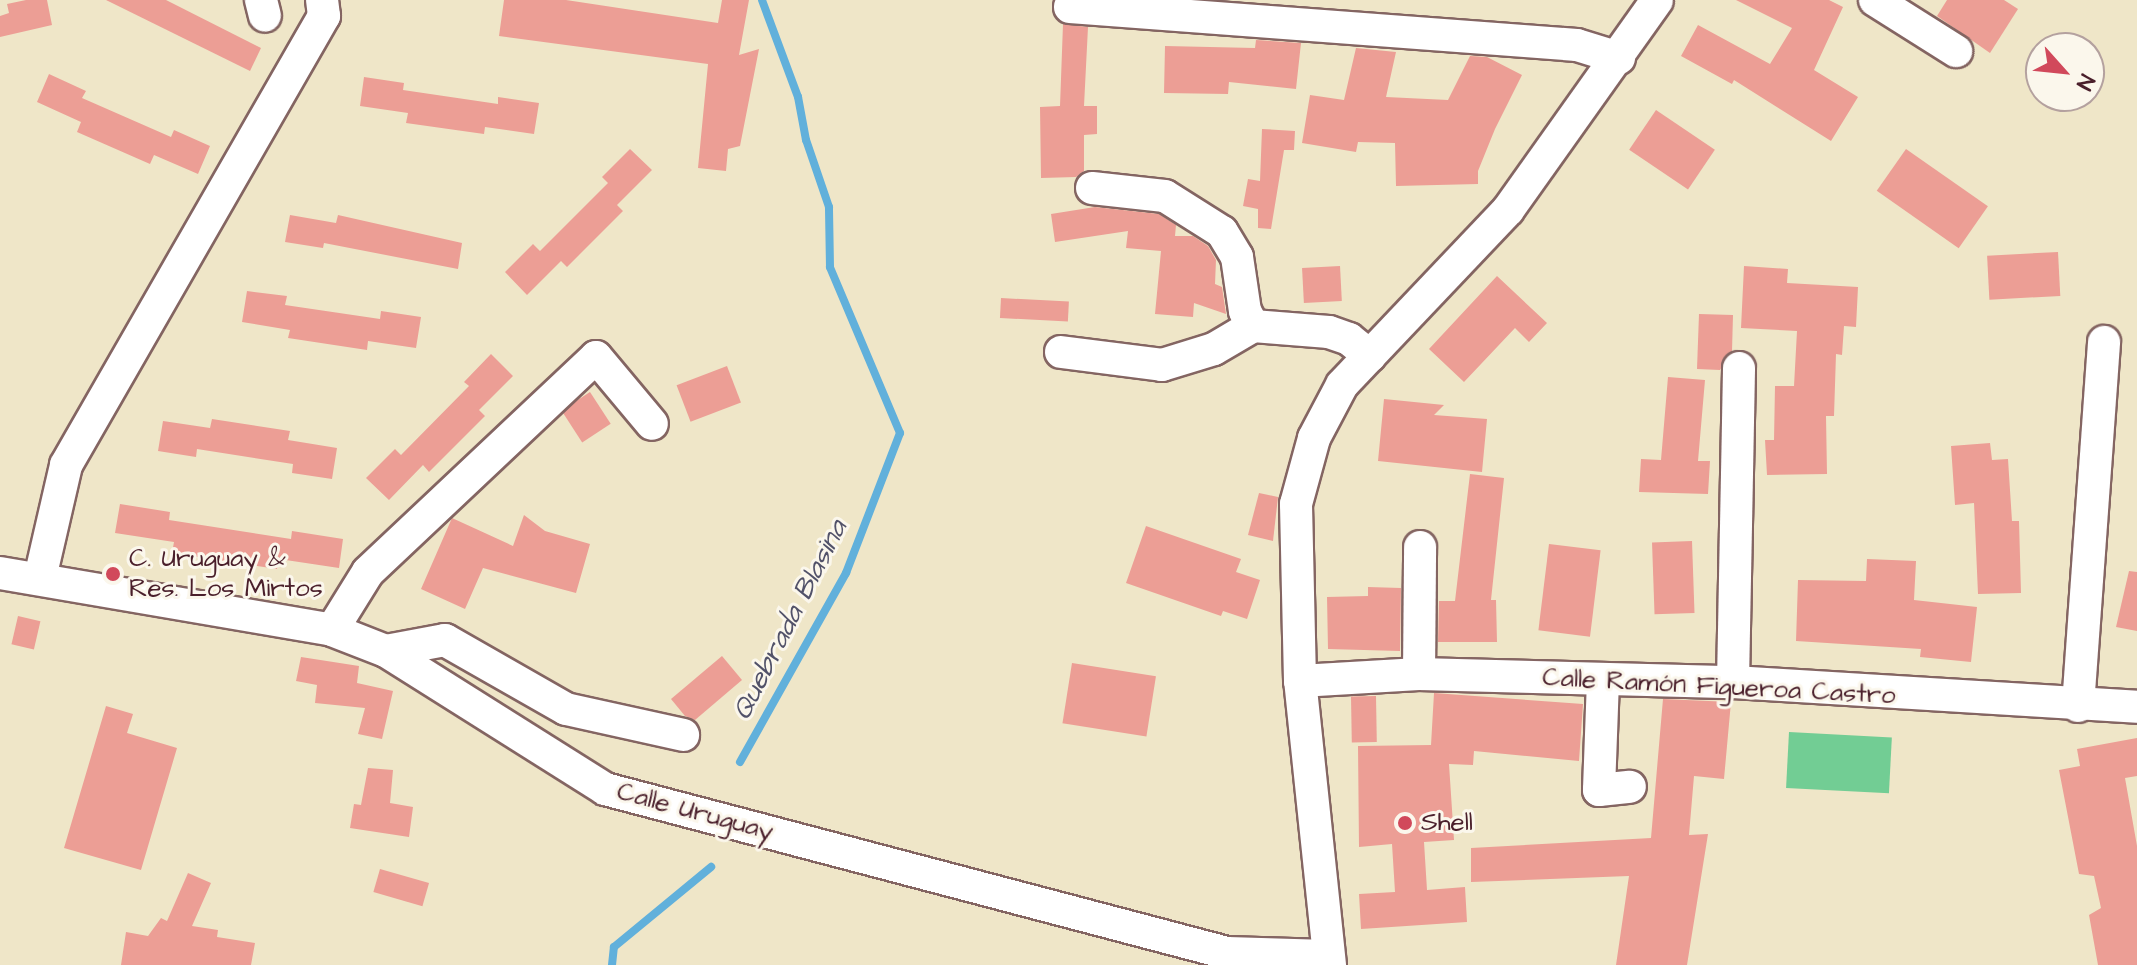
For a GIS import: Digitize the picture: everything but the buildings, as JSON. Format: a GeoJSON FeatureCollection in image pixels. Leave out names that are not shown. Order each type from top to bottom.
{"type":"FeatureCollection","features":[{"type":"Feature","properties":{"kind":"street"},"geometry":{"type":"LineString","coordinates":[[40,578],[66,465],[324,16],[322,0]]}},
{"type":"Feature","properties":{"kind":"street"},"geometry":{"type":"LineString","coordinates":[[1329,960],[1300,681],[1296,504],[1314,438],[1342,385],[1508,210],[1619,58],[1657,0]]}},
{"type":"Feature","properties":{"kind":"street"},"geometry":{"type":"LineString","coordinates":[[1875,0],[1909,9],[1956,51]]}},
{"type":"Feature","properties":{"kind":"street"},"geometry":{"type":"LineString","coordinates":[[1070,7],[1577,45],[1619,58]]}},
{"type":"Feature","properties":{"kind":"street"},"geometry":{"type":"LineString","coordinates":[[1092,188],[1165,196],[1222,232],[1237,257],[1245,311],[1253,326]]}},
{"type":"Feature","properties":{"kind":"street"},"geometry":{"type":"LineString","coordinates":[[1061,352],[1162,365],[1214,349],[1253,326],[1329,332],[1349,339],[1370,356]]}},
{"type":"Feature","properties":{"kind":"street"},"geometry":{"type":"LineString","coordinates":[[2078,706],[2104,342]]}},
{"type":"Feature","properties":{"kind":"street"},"geometry":{"type":"LineString","coordinates":[[332,630],[368,572],[596,357],[652,424]]}},
{"type":"Feature","properties":{"kind":"street"},"geometry":{"type":"LineString","coordinates":[[1733,682],[1739,368]]}},
{"type":"Feature","properties":{"kind":"street"},"geometry":{"type":"LineString","coordinates":[[1419,674],[1420,547]]}},
{"type":"Feature","properties":{"kind":"street","name":"Calle Uruguay"},"geometry":{"type":"LineString","coordinates":[[0,573],[332,630],[386,651],[605,789],[1227,953],[1329,960]]}},
{"type":"Feature","properties":{"kind":"street"},"geometry":{"type":"LineString","coordinates":[[386,651],[445,640],[566,709],[683,735]]}},
{"type":"Feature","properties":{"kind":"street","name":"Calle Ramón Figueroa Castro"},"geometry":{"type":"LineString","coordinates":[[1300,681],[1419,674],[1733,682],[2078,706],[2137,707]]}},
{"type":"Feature","properties":{"kind":"street"},"geometry":{"type":"LineString","coordinates":[[1603,680],[1599,790],[1630,787]]}},
{"type":"Feature","properties":{"kind":"green space"},"geometry":{"type":"Polygon","coordinates":[[[1789,732],[1892,737],[1889,793],[1786,788],[1789,732]]]}},
{"type":"Feature","properties":{"kind":"waterway","name":"Quebrada Blasina"},"geometry":{"type":"LineString","coordinates":[[740,762],[846,573],[900,433],[830,267],[829,207],[806,140],[798,97],[762,0]]}},
{"type":"Feature","properties":{"kind":"waterway","name":"Quebrada Blasina"},"geometry":{"type":"LineString","coordinates":[[612,965],[614,947],[711,867]]}},
{"type":"Feature","properties":{"kind":"place","name":"C. Uruguay & Res. Los Mirtos"},"geometry":{"type":"Point","coordinates":[113,574]}},
{"type":"Feature","properties":{"kind":"place","name":"Shell"},"geometry":{"type":"Point","coordinates":[1405,823]}}]}
